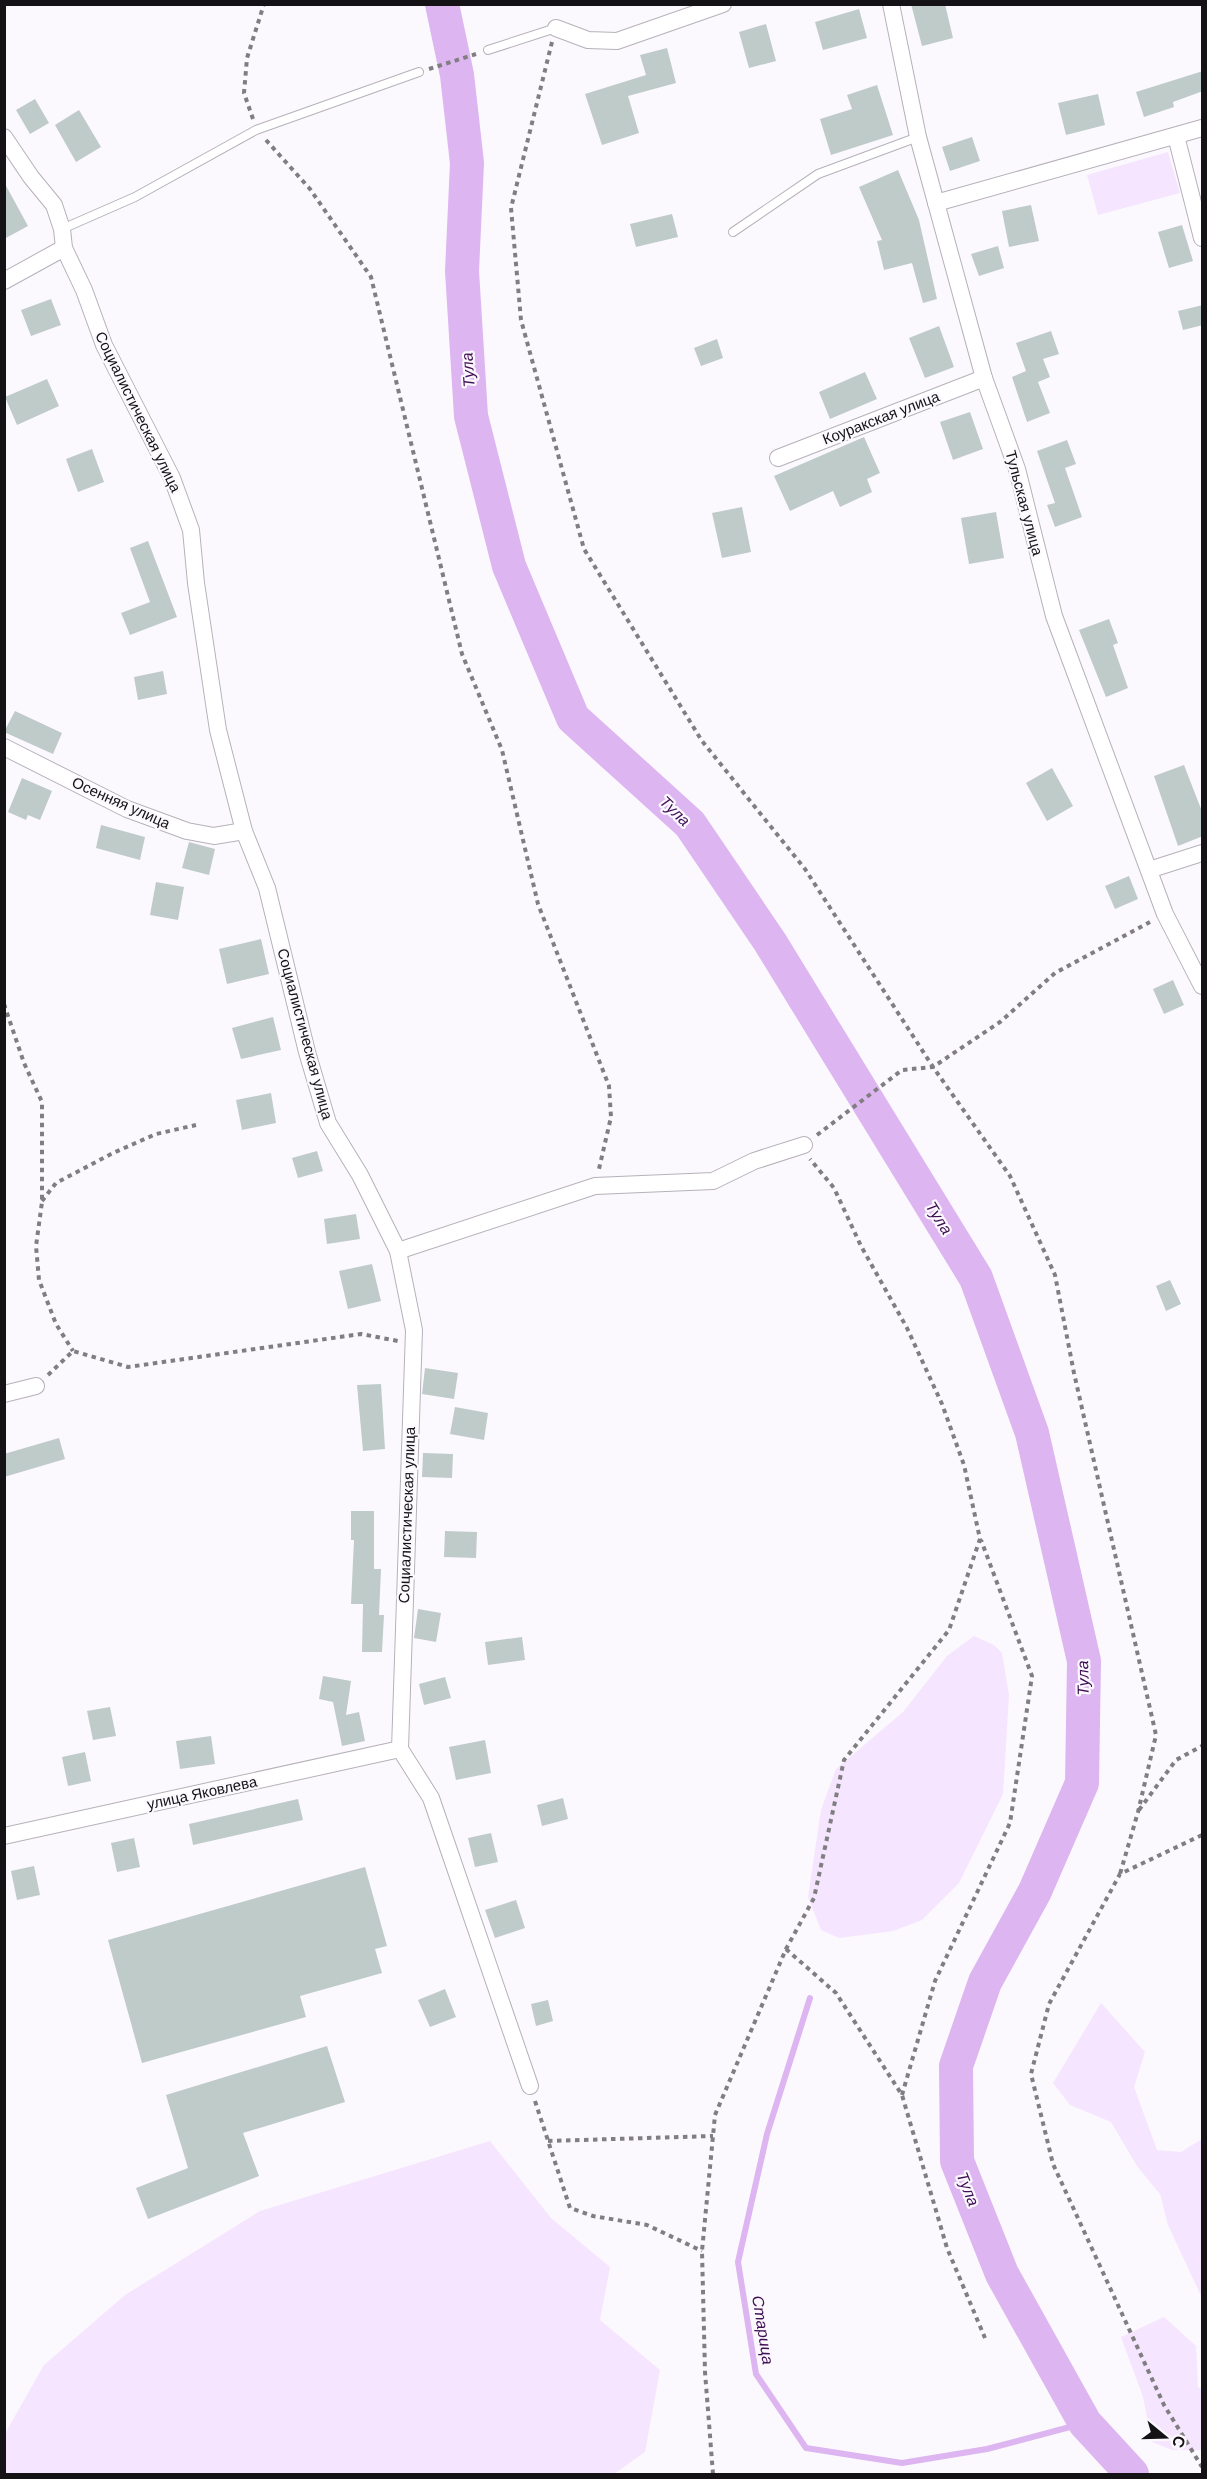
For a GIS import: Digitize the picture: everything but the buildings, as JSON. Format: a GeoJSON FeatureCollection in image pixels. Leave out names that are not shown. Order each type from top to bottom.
{"type":"FeatureCollection","features":[{"type":"Feature","properties":{"kind":"street"},"geometry":{"type":"LineString","coordinates":[[556,28],[588,40],[618,41],[723,4]]}},
{"type":"Feature","properties":{"kind":"street","name":"Тульская улица"},"geometry":{"type":"LineString","coordinates":[[891,4],[918,138],[984,378],[1017,468],[1054,616],[1165,914],[1203,986]]}},
{"type":"Feature","properties":{"kind":"street"},"geometry":{"type":"LineString","coordinates":[[936,203],[1203,128]]}},
{"type":"Feature","properties":{"kind":"street"},"geometry":{"type":"LineString","coordinates":[[1176,136],[1203,238]]}},
{"type":"Feature","properties":{"kind":"street","name":"Социалистическая улица"},"geometry":{"type":"LineString","coordinates":[[4,137],[54,205],[62,229],[64,248],[84,290],[104,345],[172,478],[191,530],[196,584],[218,730],[244,831],[267,888],[328,1123],[360,1175],[398,1251],[414,1330],[400,1749]]}},
{"type":"Feature","properties":{"kind":"street"},"geometry":{"type":"LineString","coordinates":[[4,281],[64,248]]}},
{"type":"Feature","properties":{"kind":"street","name":"Коуракская улица"},"geometry":{"type":"LineString","coordinates":[[778,458],[984,378]]}},
{"type":"Feature","properties":{"kind":"street","name":"Осенняя улица"},"geometry":{"type":"LineString","coordinates":[[4,747],[127,808],[187,831],[214,836],[244,831]]}},
{"type":"Feature","properties":{"kind":"street"},"geometry":{"type":"LineString","coordinates":[[1149,870],[1203,853]]}},
{"type":"Feature","properties":{"kind":"street"},"geometry":{"type":"LineString","coordinates":[[398,1251],[595,1186],[713,1181],[753,1161],[804,1145]]}},
{"type":"Feature","properties":{"kind":"street"},"geometry":{"type":"LineString","coordinates":[[4,1394],[36,1386]]}},
{"type":"Feature","properties":{"kind":"street"},"geometry":{"type":"LineString","coordinates":[[400,1749],[431,1798],[530,2086]]}},
{"type":"Feature","properties":{"kind":"street","name":"улица Яковлева"},"geometry":{"type":"LineString","coordinates":[[4,1836],[400,1749]]}},
{"type":"Feature","properties":{"kind":"lane"},"geometry":{"type":"LineString","coordinates":[[488,50],[556,28]]}},
{"type":"Feature","properties":{"kind":"lane"},"geometry":{"type":"LineString","coordinates":[[62,229],[135,197],[256,130],[419,72]]}},
{"type":"Feature","properties":{"kind":"lane"},"geometry":{"type":"LineString","coordinates":[[733,232],[818,174],[918,138]]}},
{"type":"Feature","properties":{"kind":"path"},"geometry":{"type":"LineString","coordinates":[[264,4],[247,58],[244,93],[256,130],[310,189],[371,277],[462,654],[502,750],[538,904],[609,1086],[611,1117],[595,1186]]}},
{"type":"Feature","properties":{"kind":"path"},"geometry":{"type":"LineString","coordinates":[[556,28],[510,208],[521,320],[584,549],[702,741],[806,869],[933,1067],[1010,1176],[1055,1275],[1076,1383],[1156,1735],[1138,1812],[1120,1874],[1049,2004],[1031,2074],[1053,2164],[1164,2405],[1203,2467]]}},
{"type":"Feature","properties":{"kind":"path"},"geometry":{"type":"LineString","coordinates":[[419,72],[488,50]]}},
{"type":"Feature","properties":{"kind":"path"},"geometry":{"type":"LineString","coordinates":[[825,1129],[902,1070],[933,1067],[1000,1022],[1055,973],[1165,914]]}},
{"type":"Feature","properties":{"kind":"path"},"geometry":{"type":"LineString","coordinates":[[4,1004],[24,1063],[42,1102],[42,1202],[36,1246],[39,1280],[56,1324],[73,1351],[128,1367],[361,1334],[414,1344]]}},
{"type":"Feature","properties":{"kind":"path"},"geometry":{"type":"LineString","coordinates":[[42,1202],[56,1183],[113,1153],[156,1134],[196,1125]]}},
{"type":"Feature","properties":{"kind":"path"},"geometry":{"type":"LineString","coordinates":[[804,1145],[813,1166],[834,1188],[861,1246],[907,1328],[942,1404],[964,1465],[980,1539],[1032,1676],[1010,1823],[935,1981],[902,2096]]}},
{"type":"Feature","properties":{"kind":"path"},"geometry":{"type":"LineString","coordinates":[[36,1386],[73,1351]]}},
{"type":"Feature","properties":{"kind":"path"},"geometry":{"type":"LineString","coordinates":[[713,2475],[705,2372],[702,2251],[715,2115],[786,1949],[814,1898],[844,1760],[949,1630],[980,1539]]}},
{"type":"Feature","properties":{"kind":"path"},"geometry":{"type":"LineString","coordinates":[[1138,1812],[1176,1760],[1203,1746]]}},
{"type":"Feature","properties":{"kind":"path"},"geometry":{"type":"LineString","coordinates":[[1120,1874],[1203,1835]]}},
{"type":"Feature","properties":{"kind":"path"},"geometry":{"type":"LineString","coordinates":[[786,1949],[836,1993],[902,2096],[947,2248],[985,2338]]}},
{"type":"Feature","properties":{"kind":"path"},"geometry":{"type":"LineString","coordinates":[[530,2086],[570,2208],[592,2216],[647,2225],[702,2251]]}},
{"type":"Feature","properties":{"kind":"path"},"geometry":{"type":"LineString","coordinates":[[548,2141],[713,2136]]}},
{"type":"Feature","properties":{"kind":"shaded area"},"geometry":{"type":"Polygon","coordinates":[[[1168,152],[1180,193],[1098,215],[1087,175],[1168,152]]]}},
{"type":"Feature","properties":{"kind":"shaded area"},"geometry":{"type":"Polygon","coordinates":[[[974,1636],[994,1645],[1002,1653],[1009,1695],[1003,1794],[959,1883],[922,1920],[893,1931],[839,1938],[821,1930],[808,1897],[821,1810],[836,1769],[903,1712],[947,1656],[974,1636]]]}},
{"type":"Feature","properties":{"kind":"shaded area"},"geometry":{"type":"Polygon","coordinates":[[[1101,2003],[1145,2052],[1134,2087],[1157,2150],[1181,2152],[1202,2139],[1202,2298],[1168,2225],[1160,2194],[1137,2166],[1111,2122],[1070,2105],[1053,2083],[1101,2003]]]}},
{"type":"Feature","properties":{"kind":"shaded area"},"geometry":{"type":"Polygon","coordinates":[[[490,2141],[551,2218],[610,2267],[600,2320],[660,2370],[645,2452],[614,2474],[5,2474],[7,2430],[44,2365],[125,2295],[260,2211],[490,2141]]]}},
{"type":"Feature","properties":{"kind":"shaded area"},"geometry":{"type":"Polygon","coordinates":[[[1164,2317],[1196,2346],[1198,2387],[1202,2389],[1202,2450],[1172,2450],[1152,2442],[1143,2397],[1121,2337],[1164,2317]]]}},
{"type":"Feature","properties":{"kind":"waterway","name":"Тула"},"geometry":{"type":"LineString","coordinates":[[442,4],[457,75],[467,163],[462,271],[471,416],[509,566],[573,718],[690,824],[770,942],[976,1278],[1032,1433],[1084,1661],[1082,1783],[1035,1891],[985,1982],[956,2066],[957,2161],[1002,2274],[1085,2423],[1132,2474]]}},
{"type":"Feature","properties":{"kind":"waterway","name":"Старица"},"geometry":{"type":"LineString","coordinates":[[810,1998],[767,2134],[738,2262],[756,2374],[806,2448],[902,2463],[987,2449],[1085,2423]]}}]}
